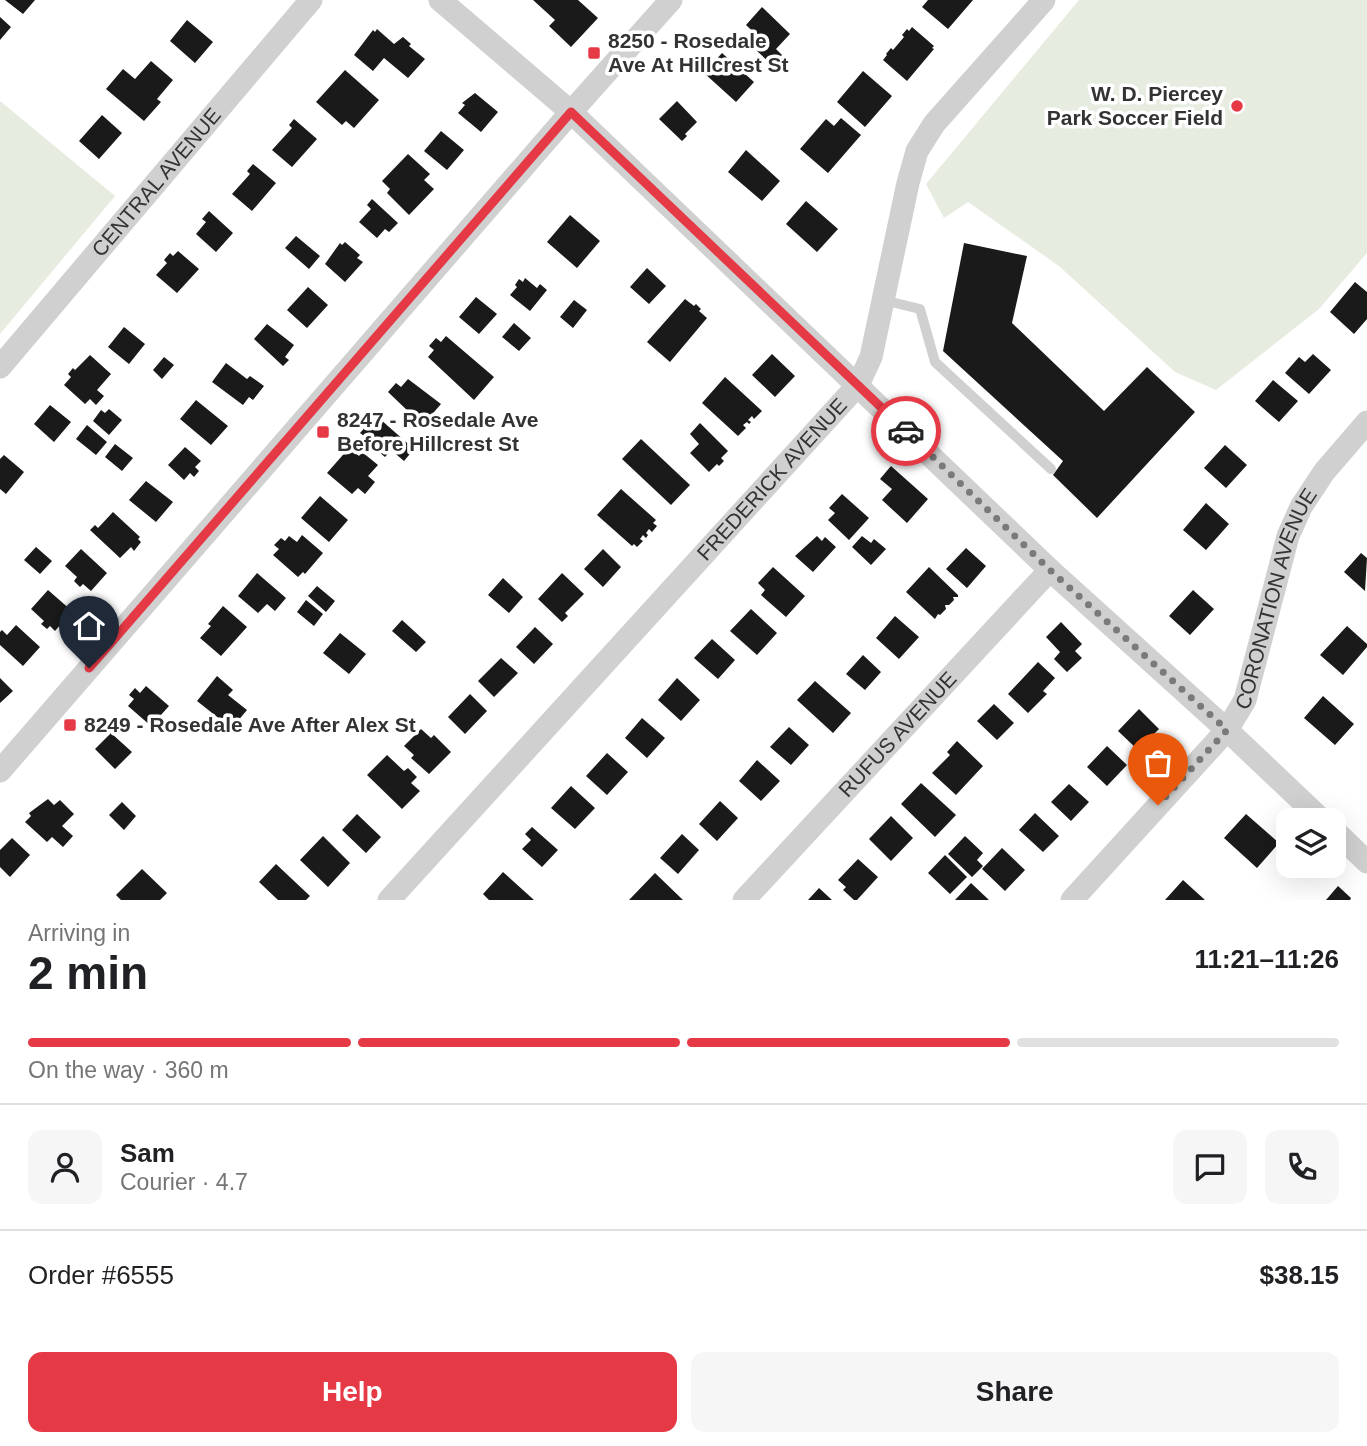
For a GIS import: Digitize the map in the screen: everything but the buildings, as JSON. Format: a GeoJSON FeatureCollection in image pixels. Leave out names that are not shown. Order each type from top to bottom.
{"type":"FeatureCollection","features":[{"type":"Feature","properties":{"kind":"street","name":"CENTRAL AVENUE"},"geometry":{"type":"LineString","coordinates":[[0,367],[311,0]]}},
{"type":"Feature","properties":{"kind":"street"},"geometry":{"type":"LineString","coordinates":[[440,0],[571,112],[1050,570],[1309,808]]}},
{"type":"Feature","properties":{"kind":"street"},"geometry":{"type":"LineString","coordinates":[[0,771],[671,0]]}},
{"type":"Feature","properties":{"kind":"street","name":"FREDERICK AVENUE"},"geometry":{"type":"LineString","coordinates":[[389,900],[858,385],[872,356],[917,151],[934,124],[1044,0]]}},
{"type":"Feature","properties":{"kind":"street","name":"CORONATION AVENUE"},"geometry":{"type":"LineString","coordinates":[[1072,900],[1227,730],[1245,700],[1288,536],[1301,507],[1324,472],[1367,422]]}},
{"type":"Feature","properties":{"kind":"street","name":"RUFUS AVENUE"},"geometry":{"type":"LineString","coordinates":[[744,900],[1050,570]]}},
{"type":"Feature","properties":{"kind":"street"},"geometry":{"type":"LineString","coordinates":[[1346,842],[1367,862]]}},
{"type":"Feature","properties":{"kind":"lane"},"geometry":{"type":"LineString","coordinates":[[883,300],[920,309],[935,362],[1051,469]]}},
{"type":"Feature","properties":{"kind":"shaded area"},"geometry":{"type":"Polygon","coordinates":[[[1079,0],[1367,0],[1367,253],[1319,309],[1216,390],[1175,372],[1059,266],[968,202],[944,218],[926,184],[1079,0]]]}},
{"type":"Feature","properties":{"kind":"shaded area"},"geometry":{"type":"Polygon","coordinates":[[[0,101],[115,196],[0,334],[0,101]]]}},
{"type":"Feature","properties":{"kind":"way so far"},"geometry":{"type":"LineString","coordinates":[[906,431],[1050,570],[1227,730],[1158,805]]}},
{"type":"Feature","properties":{"kind":"place","name":"8250 - Rosedale Ave At Hillcrest St"},"geometry":{"type":"Point","coordinates":[594,53]}},
{"type":"Feature","properties":{"kind":"place","name":"W. D. Piercey Park Soccer Field"},"geometry":{"type":"Point","coordinates":[1237,106]}},
{"type":"Feature","properties":{"kind":"place","name":"8247 - Rosedale Ave Before Hillcrest St"},"geometry":{"type":"Point","coordinates":[323,432]}},
{"type":"Feature","properties":{"kind":"place","name":"8249 - Rosedale Ave After Alex St"},"geometry":{"type":"Point","coordinates":[70,725]}},
{"type":"Feature","properties":{"kind":"route"},"geometry":{"type":"LineString","coordinates":[[89,668],[571,112],[906,431]]}}]}
